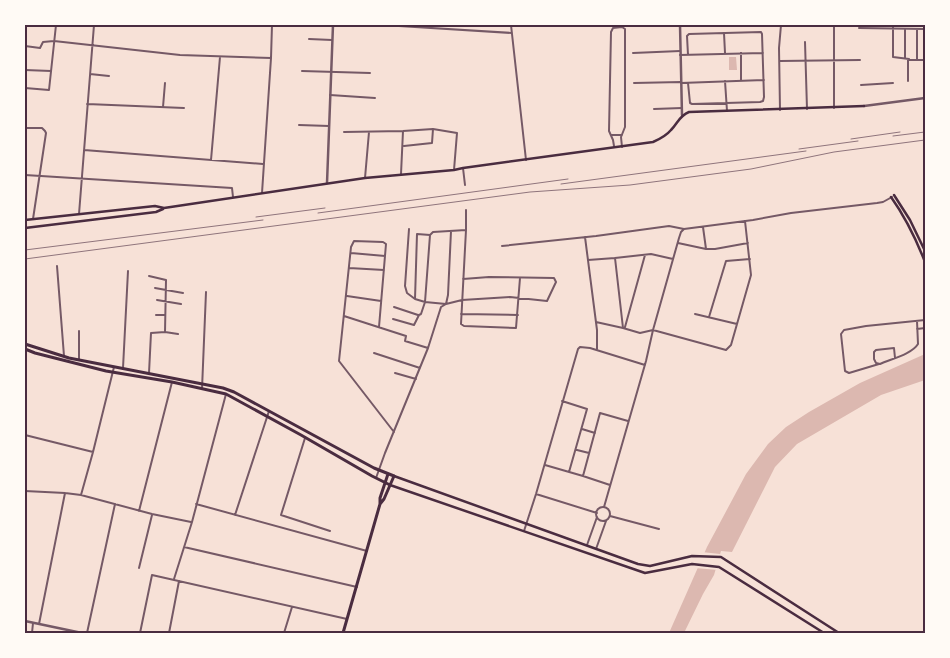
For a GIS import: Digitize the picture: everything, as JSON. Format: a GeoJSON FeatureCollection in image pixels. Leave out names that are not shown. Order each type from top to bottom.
{"type":"FeatureCollection","features":[{"type":"Feature","properties":{"kind":"main road"},"geometry":{"type":"LineString","coordinates":[[25,228],[156,212],[164,208],[365,178],[454,170],[653,142],[671,131],[682,115],[689,112],[864,106]]}},
{"type":"Feature","properties":{"kind":"main road"},"geometry":{"type":"LineString","coordinates":[[893,196],[910,220],[925,251]]}},
{"type":"Feature","properties":{"kind":"main road"},"geometry":{"type":"LineString","coordinates":[[893,196],[925,262]]}},
{"type":"Feature","properties":{"kind":"main road"},"geometry":{"type":"LineString","coordinates":[[25,220],[155,206],[164,208]]}},
{"type":"Feature","properties":{"kind":"main road"},"geometry":{"type":"LineString","coordinates":[[25,344],[64,356],[223,388],[234,392],[379,471],[638,564],[650,566],[692,556],[722,557],[839,633]]}},
{"type":"Feature","properties":{"kind":"main road"},"geometry":{"type":"LineString","coordinates":[[25,349],[113,372],[226,394],[390,485],[645,573],[692,564],[719,567],[824,633]]}},
{"type":"Feature","properties":{"kind":"main road"},"geometry":{"type":"LineString","coordinates":[[298,434],[301,428]]}},
{"type":"Feature","properties":{"kind":"main road"},"geometry":{"type":"LineString","coordinates":[[343,633],[388,474]]}},
{"type":"Feature","properties":{"kind":"main road"},"geometry":{"type":"LineString","coordinates":[[380,504],[394,476]]}},
{"type":"Feature","properties":{"kind":"street"},"geometry":{"type":"LineString","coordinates":[[25,88],[48,90],[56,25]]}},
{"type":"Feature","properties":{"kind":"street"},"geometry":{"type":"LineString","coordinates":[[79,214],[94,26],[81,25]]}},
{"type":"Feature","properties":{"kind":"street"},"geometry":{"type":"LineString","coordinates":[[262,193],[272,25]]}},
{"type":"Feature","properties":{"kind":"street"},"geometry":{"type":"LineString","coordinates":[[327,184],[332,25],[399,26],[512,33]]}},
{"type":"Feature","properties":{"kind":"street"},"geometry":{"type":"LineString","coordinates":[[511,25],[526,160]]}},
{"type":"Feature","properties":{"kind":"street"},"geometry":{"type":"LineString","coordinates":[[680,25],[682,115]]}},
{"type":"Feature","properties":{"kind":"street"},"geometry":{"type":"LineString","coordinates":[[780,110],[779,48],[781,25]]}},
{"type":"Feature","properties":{"kind":"street"},"geometry":{"type":"LineString","coordinates":[[834,25],[834,108]]}},
{"type":"Feature","properties":{"kind":"street"},"geometry":{"type":"LineString","coordinates":[[614,147],[609,130],[611,32],[613,28],[622,27],[625,30],[625,127],[622,135],[622,147]]}},
{"type":"Feature","properties":{"kind":"street"},"geometry":{"type":"LineString","coordinates":[[859,28],[925,29]]}},
{"type":"Feature","properties":{"kind":"street"},"geometry":{"type":"LineString","coordinates":[[893,28],[894,58],[924,60]]}},
{"type":"Feature","properties":{"kind":"street"},"geometry":{"type":"LineString","coordinates":[[905,28],[905,58]]}},
{"type":"Feature","properties":{"kind":"street"},"geometry":{"type":"LineString","coordinates":[[917,29],[917,59]]}},
{"type":"Feature","properties":{"kind":"street"},"geometry":{"type":"LineString","coordinates":[[688,55],[688,35],[762,32],[763,100],[760,102],[690,103],[688,83]]}},
{"type":"Feature","properties":{"kind":"street"},"geometry":{"type":"LineString","coordinates":[[724,33],[725,54]]}},
{"type":"Feature","properties":{"kind":"street"},"geometry":{"type":"LineString","coordinates":[[309,39],[332,40]]}},
{"type":"Feature","properties":{"kind":"street"},"geometry":{"type":"LineString","coordinates":[[25,46],[40,48],[43,42],[54,41],[180,55],[271,58]]}},
{"type":"Feature","properties":{"kind":"street"},"geometry":{"type":"LineString","coordinates":[[805,42],[807,109]]}},
{"type":"Feature","properties":{"kind":"street"},"geometry":{"type":"LineString","coordinates":[[633,53],[680,51]]}},
{"type":"Feature","properties":{"kind":"street"},"geometry":{"type":"LineString","coordinates":[[741,53],[741,81]]}},
{"type":"Feature","properties":{"kind":"street"},"geometry":{"type":"LineString","coordinates":[[680,56],[763,53]]}},
{"type":"Feature","properties":{"kind":"street"},"geometry":{"type":"LineString","coordinates":[[211,160],[220,57]]}},
{"type":"Feature","properties":{"kind":"street"},"geometry":{"type":"LineString","coordinates":[[908,81],[909,59]]}},
{"type":"Feature","properties":{"kind":"street"},"geometry":{"type":"LineString","coordinates":[[780,61],[860,60]]}},
{"type":"Feature","properties":{"kind":"street"},"geometry":{"type":"LineString","coordinates":[[25,70],[51,71]]}},
{"type":"Feature","properties":{"kind":"street"},"geometry":{"type":"LineString","coordinates":[[302,71],[370,73]]}},
{"type":"Feature","properties":{"kind":"street"},"geometry":{"type":"LineString","coordinates":[[90,74],[110,76]]}},
{"type":"Feature","properties":{"kind":"street"},"geometry":{"type":"LineString","coordinates":[[634,83],[764,80]]}},
{"type":"Feature","properties":{"kind":"street"},"geometry":{"type":"LineString","coordinates":[[725,81],[727,111]]}},
{"type":"Feature","properties":{"kind":"street"},"geometry":{"type":"LineString","coordinates":[[163,107],[165,83]]}},
{"type":"Feature","properties":{"kind":"street"},"geometry":{"type":"LineString","coordinates":[[861,84],[893,83]]}},
{"type":"Feature","properties":{"kind":"street"},"geometry":{"type":"LineString","coordinates":[[330,95],[375,98]]}},
{"type":"Feature","properties":{"kind":"street"},"geometry":{"type":"LineString","coordinates":[[864,106],[925,98]]}},
{"type":"Feature","properties":{"kind":"street"},"geometry":{"type":"LineString","coordinates":[[87,104],[184,108]]}},
{"type":"Feature","properties":{"kind":"street"},"geometry":{"type":"LineString","coordinates":[[654,110],[682,108]]}},
{"type":"Feature","properties":{"kind":"street"},"geometry":{"type":"LineString","coordinates":[[299,125],[329,126]]}},
{"type":"Feature","properties":{"kind":"street"},"geometry":{"type":"LineString","coordinates":[[25,128],[44,129],[46,133],[33,219]]}},
{"type":"Feature","properties":{"kind":"street"},"geometry":{"type":"LineString","coordinates":[[403,146],[432,143],[433,129]]}},
{"type":"Feature","properties":{"kind":"street"},"geometry":{"type":"LineString","coordinates":[[344,132],[433,129],[457,133],[454,170]]}},
{"type":"Feature","properties":{"kind":"street"},"geometry":{"type":"LineString","coordinates":[[401,175],[403,131]]}},
{"type":"Feature","properties":{"kind":"street"},"geometry":{"type":"LineString","coordinates":[[365,178],[369,132]]}},
{"type":"Feature","properties":{"kind":"street"},"geometry":{"type":"LineString","coordinates":[[611,135],[622,135]]}},
{"type":"Feature","properties":{"kind":"street"},"geometry":{"type":"LineString","coordinates":[[83,150],[263,164]]}},
{"type":"Feature","properties":{"kind":"street"},"geometry":{"type":"LineString","coordinates":[[463,168],[465,185]]}},
{"type":"Feature","properties":{"kind":"street"},"geometry":{"type":"LineString","coordinates":[[25,175],[232,188],[233,197]]}},
{"type":"Feature","properties":{"kind":"street"},"geometry":{"type":"LineString","coordinates":[[502,246],[585,238],[668,226],[684,229],[791,213],[877,203],[893,196]]}},
{"type":"Feature","properties":{"kind":"street"},"geometry":{"type":"LineString","coordinates":[[466,210],[461,323],[464,326],[516,328],[520,278]]}},
{"type":"Feature","properties":{"kind":"street"},"geometry":{"type":"LineString","coordinates":[[596,322],[640,333],[652,330],[726,350],[731,345],[750,280],[750,259],[745,221]]}},
{"type":"Feature","properties":{"kind":"street"},"geometry":{"type":"LineString","coordinates":[[703,226],[706,250]]}},
{"type":"Feature","properties":{"kind":"street"},"geometry":{"type":"LineString","coordinates":[[409,229],[407,292],[414,299],[446,304]]}},
{"type":"Feature","properties":{"kind":"street"},"geometry":{"type":"LineString","coordinates":[[587,546],[597,513],[599,509],[604,507],[652,330],[680,234],[684,229]]}},
{"type":"Feature","properties":{"kind":"street"},"geometry":{"type":"LineString","coordinates":[[414,299],[417,234],[430,235],[436,231],[466,230]]}},
{"type":"Feature","properties":{"kind":"street"},"geometry":{"type":"LineString","coordinates":[[446,304],[451,231]]}},
{"type":"Feature","properties":{"kind":"street"},"geometry":{"type":"LineString","coordinates":[[393,319],[414,325],[421,314],[425,302],[430,235]]}},
{"type":"Feature","properties":{"kind":"street"},"geometry":{"type":"LineString","coordinates":[[585,238],[598,339],[597,350]]}},
{"type":"Feature","properties":{"kind":"street"},"geometry":{"type":"LineString","coordinates":[[379,327],[386,244],[383,242],[354,241],[349,268],[339,361],[394,432]]}},
{"type":"Feature","properties":{"kind":"street"},"geometry":{"type":"LineString","coordinates":[[678,243],[706,250],[748,243]]}},
{"type":"Feature","properties":{"kind":"street"},"geometry":{"type":"LineString","coordinates":[[351,253],[385,256]]}},
{"type":"Feature","properties":{"kind":"street"},"geometry":{"type":"LineString","coordinates":[[588,260],[651,254],[673,259]]}},
{"type":"Feature","properties":{"kind":"street"},"geometry":{"type":"LineString","coordinates":[[624,328],[645,255]]}},
{"type":"Feature","properties":{"kind":"street"},"geometry":{"type":"LineString","coordinates":[[615,258],[624,328]]}},
{"type":"Feature","properties":{"kind":"street"},"geometry":{"type":"LineString","coordinates":[[709,317],[726,261],[750,259]]}},
{"type":"Feature","properties":{"kind":"street"},"geometry":{"type":"LineString","coordinates":[[57,266],[65,360]]}},
{"type":"Feature","properties":{"kind":"street"},"geometry":{"type":"LineString","coordinates":[[349,268],[384,270]]}},
{"type":"Feature","properties":{"kind":"street"},"geometry":{"type":"LineString","coordinates":[[122,368],[128,271]]}},
{"type":"Feature","properties":{"kind":"street"},"geometry":{"type":"LineString","coordinates":[[150,276],[166,280],[165,332]]}},
{"type":"Feature","properties":{"kind":"street"},"geometry":{"type":"LineString","coordinates":[[376,478],[416,380],[441,307],[462,300],[519,298],[547,302],[556,282],[554,278],[489,276],[463,279]]}},
{"type":"Feature","properties":{"kind":"street"},"geometry":{"type":"LineString","coordinates":[[155,288],[183,293]]}},
{"type":"Feature","properties":{"kind":"street"},"geometry":{"type":"LineString","coordinates":[[202,389],[206,292]]}},
{"type":"Feature","properties":{"kind":"street"},"geometry":{"type":"LineString","coordinates":[[346,296],[381,301]]}},
{"type":"Feature","properties":{"kind":"street"},"geometry":{"type":"LineString","coordinates":[[156,300],[181,304]]}},
{"type":"Feature","properties":{"kind":"street"},"geometry":{"type":"LineString","coordinates":[[394,306],[419,315]]}},
{"type":"Feature","properties":{"kind":"street"},"geometry":{"type":"LineString","coordinates":[[461,314],[518,316]]}},
{"type":"Feature","properties":{"kind":"street"},"geometry":{"type":"LineString","coordinates":[[695,314],[737,324]]}},
{"type":"Feature","properties":{"kind":"street"},"geometry":{"type":"LineString","coordinates":[[156,315],[165,315]]}},
{"type":"Feature","properties":{"kind":"street"},"geometry":{"type":"LineString","coordinates":[[344,316],[406,336],[405,341],[428,348]]}},
{"type":"Feature","properties":{"kind":"street"},"geometry":{"type":"LineString","coordinates":[[917,321],[917,347],[879,364],[850,373],[845,371],[841,334],[844,330],[925,320]]}},
{"type":"Feature","properties":{"kind":"street"},"geometry":{"type":"LineString","coordinates":[[917,329],[925,328]]}},
{"type":"Feature","properties":{"kind":"street"},"geometry":{"type":"LineString","coordinates":[[79,331],[79,359]]}},
{"type":"Feature","properties":{"kind":"street"},"geometry":{"type":"LineString","coordinates":[[149,373],[151,333],[165,332],[178,334]]}},
{"type":"Feature","properties":{"kind":"street"},"geometry":{"type":"LineString","coordinates":[[524,531],[578,349],[582,347],[597,350],[644,365]]}},
{"type":"Feature","properties":{"kind":"street"},"geometry":{"type":"LineString","coordinates":[[879,364],[874,359],[874,352],[876,350],[894,348],[895,358]]}},
{"type":"Feature","properties":{"kind":"street"},"geometry":{"type":"LineString","coordinates":[[374,353],[420,368]]}},
{"type":"Feature","properties":{"kind":"street"},"geometry":{"type":"LineString","coordinates":[[81,496],[114,366]]}},
{"type":"Feature","properties":{"kind":"street"},"geometry":{"type":"LineString","coordinates":[[395,373],[416,380]]}},
{"type":"Feature","properties":{"kind":"street"},"geometry":{"type":"LineString","coordinates":[[139,510],[172,382]]}},
{"type":"Feature","properties":{"kind":"street"},"geometry":{"type":"LineString","coordinates":[[174,579],[192,522],[226,394]]}},
{"type":"Feature","properties":{"kind":"street"},"geometry":{"type":"LineString","coordinates":[[562,401],[587,409],[569,472]]}},
{"type":"Feature","properties":{"kind":"street"},"geometry":{"type":"LineString","coordinates":[[234,515],[269,411]]}},
{"type":"Feature","properties":{"kind":"street"},"geometry":{"type":"LineString","coordinates":[[583,476],[600,414],[628,421]]}},
{"type":"Feature","properties":{"kind":"street"},"geometry":{"type":"LineString","coordinates":[[582,429],[595,433]]}},
{"type":"Feature","properties":{"kind":"street"},"geometry":{"type":"LineString","coordinates":[[25,435],[93,452]]}},
{"type":"Feature","properties":{"kind":"street"},"geometry":{"type":"LineString","coordinates":[[305,438],[281,515],[330,531]]}},
{"type":"Feature","properties":{"kind":"street"},"geometry":{"type":"LineString","coordinates":[[576,450],[589,453]]}},
{"type":"Feature","properties":{"kind":"street"},"geometry":{"type":"LineString","coordinates":[[544,465],[610,485]]}},
{"type":"Feature","properties":{"kind":"street"},"geometry":{"type":"LineString","coordinates":[[25,490],[81,496],[192,522]]}},
{"type":"Feature","properties":{"kind":"street"},"geometry":{"type":"LineString","coordinates":[[39,624],[65,493]]}},
{"type":"Feature","properties":{"kind":"street"},"geometry":{"type":"LineString","coordinates":[[536,494],[597,513]]}},
{"type":"Feature","properties":{"kind":"street"},"geometry":{"type":"LineString","coordinates":[[87,633],[115,504]]}},
{"type":"Feature","properties":{"kind":"street"},"geometry":{"type":"LineString","coordinates":[[196,504],[367,551]]}},
{"type":"Feature","properties":{"kind":"street"},"geometry":{"type":"LineString","coordinates":[[604,507],[609,510],[610,516]]}},
{"type":"Feature","properties":{"kind":"street"},"geometry":{"type":"LineString","coordinates":[[139,568],[152,514]]}},
{"type":"Feature","properties":{"kind":"street"},"geometry":{"type":"LineString","coordinates":[[596,549],[606,520],[610,516]]}},
{"type":"Feature","properties":{"kind":"street"},"geometry":{"type":"LineString","coordinates":[[610,516],[659,529]]}},
{"type":"Feature","properties":{"kind":"street"},"geometry":{"type":"LineString","coordinates":[[597,517],[602,521],[606,520]]}},
{"type":"Feature","properties":{"kind":"street"},"geometry":{"type":"LineString","coordinates":[[184,547],[357,586]]}},
{"type":"Feature","properties":{"kind":"street"},"geometry":{"type":"LineString","coordinates":[[140,633],[152,575],[347,619]]}},
{"type":"Feature","properties":{"kind":"street"},"geometry":{"type":"LineString","coordinates":[[169,633],[179,581]]}},
{"type":"Feature","properties":{"kind":"street"},"geometry":{"type":"LineString","coordinates":[[284,633],[292,606]]}},
{"type":"Feature","properties":{"kind":"street"},"geometry":{"type":"LineString","coordinates":[[25,621],[82,633]]}},
{"type":"Feature","properties":{"kind":"street"},"geometry":{"type":"LineString","coordinates":[[32,633],[33,623]]}},
{"type":"Feature","properties":{"kind":"shaded area"},"geometry":{"type":"Polygon","coordinates":[[[729,57],[736,57],[737,70],[729,70],[729,57]]]}},
{"type":"Feature","properties":{"kind":"shaded area"},"geometry":{"type":"Polygon","coordinates":[[[925,354],[925,380],[881,395],[797,444],[775,467],[732,552],[721,551],[714,575],[684,633],[669,633],[707,547],[746,474],[768,444],[786,427],[809,412],[860,383],[925,354]]]}},
{"type":"Feature","properties":{"kind":"pier"},"geometry":{"type":"Polygon","coordinates":[[[702,552],[720,554],[718,570],[695,568],[702,552]]]}},
{"type":"Feature","properties":{"kind":"railway"},"geometry":{"type":"LineString","coordinates":[[851,139],[900,132]]}},
{"type":"Feature","properties":{"kind":"railway"},"geometry":{"type":"LineString","coordinates":[[893,136],[925,132]]}},
{"type":"Feature","properties":{"kind":"railway"},"geometry":{"type":"LineString","coordinates":[[25,259],[530,192],[630,185],[751,169],[834,152],[925,140]]}},
{"type":"Feature","properties":{"kind":"railway"},"geometry":{"type":"LineString","coordinates":[[799,149],[858,141]]}},
{"type":"Feature","properties":{"kind":"railway"},"geometry":{"type":"LineString","coordinates":[[561,184],[806,151]]}},
{"type":"Feature","properties":{"kind":"railway"},"geometry":{"type":"LineString","coordinates":[[318,213],[568,179]]}},
{"type":"Feature","properties":{"kind":"railway"},"geometry":{"type":"LineString","coordinates":[[256,217],[325,208]]}},
{"type":"Feature","properties":{"kind":"railway"},"geometry":{"type":"LineString","coordinates":[[25,250],[263,220]]}}]}
